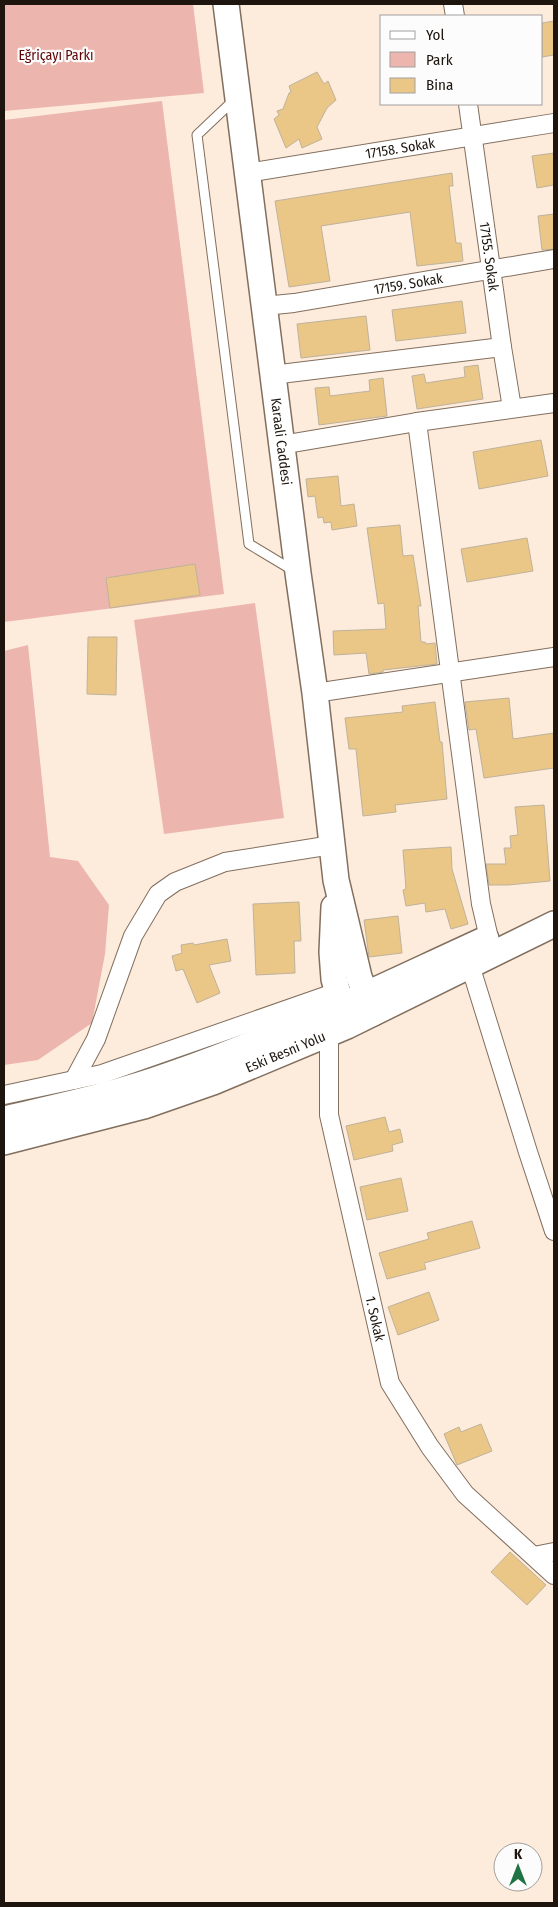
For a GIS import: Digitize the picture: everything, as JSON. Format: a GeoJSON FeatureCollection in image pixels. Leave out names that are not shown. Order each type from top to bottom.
{"type":"FeatureCollection","features":[{"type":"Feature","properties":{"kind":"main road","name":"Karaali Caddesi"},"geometry":{"type":"LineString","coordinates":[[226,4],[281,445],[315,693],[336,880]]}},
{"type":"Feature","properties":{"kind":"main road"},"geometry":{"type":"LineString","coordinates":[[336,880],[359,977],[369,1003]]}},
{"type":"Feature","properties":{"kind":"main road"},"geometry":{"type":"LineString","coordinates":[[336,880],[332,952],[338,1014]]}},
{"type":"Feature","properties":{"kind":"main road","name":"Eski Besni Yolu"},"geometry":{"type":"LineString","coordinates":[[369,1003],[489,938],[554,908]]}},
{"type":"Feature","properties":{"kind":"main road","name":"Eski Besni Yolu"},"geometry":{"type":"LineString","coordinates":[[4,1119],[103,1096],[172,1075],[470,965],[554,924]]}},
{"type":"Feature","properties":{"kind":"main road","name":"Eski Besni Yolu"},"geometry":{"type":"LineString","coordinates":[[4,1142],[109,1116],[179,1095],[213,1082],[338,1014]]}},
{"type":"Feature","properties":{"kind":"street","name":"17155. Sokak"},"geometry":{"type":"LineString","coordinates":[[468,105],[512,408]]}},
{"type":"Feature","properties":{"kind":"street","name":"17158. Sokak"},"geometry":{"type":"LineString","coordinates":[[247,173],[554,122]]}},
{"type":"Feature","properties":{"kind":"street","name":"17159. Sokak"},"geometry":{"type":"LineString","coordinates":[[264,306],[554,259]]}},
{"type":"Feature","properties":{"kind":"street"},"geometry":{"type":"LineString","coordinates":[[272,375],[502,347]]}},
{"type":"Feature","properties":{"kind":"street"},"geometry":{"type":"LineString","coordinates":[[281,445],[417,422],[554,402]]}},
{"type":"Feature","properties":{"kind":"street"},"geometry":{"type":"LineString","coordinates":[[417,422],[481,904],[489,938]]}},
{"type":"Feature","properties":{"kind":"street"},"geometry":{"type":"LineString","coordinates":[[315,693],[554,657]]}},
{"type":"Feature","properties":{"kind":"street"},"geometry":{"type":"LineString","coordinates":[[74,1080],[96,1039],[133,936],[158,894],[175,882],[225,862],[332,845]]}},
{"type":"Feature","properties":{"kind":"street"},"geometry":{"type":"LineString","coordinates":[[470,965],[554,1231]]}},
{"type":"Feature","properties":{"kind":"street"},"geometry":{"type":"LineString","coordinates":[[4,1095],[102,1074],[338,1014]]}},
{"type":"Feature","properties":{"kind":"street","name":"1. Sokak"},"geometry":{"type":"LineString","coordinates":[[338,1014],[329,1115],[390,1383],[430,1448],[465,1494],[554,1574]]}},
{"type":"Feature","properties":{"kind":"street"},"geometry":{"type":"LineString","coordinates":[[534,1556],[554,1552]]}},
{"type":"Feature","properties":{"kind":"lane"},"geometry":{"type":"LineString","coordinates":[[237,97],[197,135],[249,544],[298,573]]}},
{"type":"Feature","properties":{"kind":"green space","name":"Eğriçayı Parkı"},"geometry":{"type":"Polygon","coordinates":[[[4,4],[193,4],[204,93],[4,111],[4,4]]]}},
{"type":"Feature","properties":{"kind":"green space"},"geometry":{"type":"Polygon","coordinates":[[[162,101],[224,594],[4,622],[4,120],[162,101]]]}},
{"type":"Feature","properties":{"kind":"green space"},"geometry":{"type":"Polygon","coordinates":[[[255,603],[284,818],[164,834],[134,620],[255,603]]]}},
{"type":"Feature","properties":{"kind":"green space"},"geometry":{"type":"Polygon","coordinates":[[[28,645],[50,857],[78,861],[109,905],[105,954],[92,1023],[38,1060],[4,1065],[4,651],[28,645]]]}},
{"type":"Feature","properties":{"kind":"building"},"geometry":{"type":"Polygon","coordinates":[[[554,21],[554,55],[543,57],[543,23],[554,21]]]}},
{"type":"Feature","properties":{"kind":"building"},"geometry":{"type":"Polygon","coordinates":[[[317,72],[324,84],[328,81],[336,100],[327,108],[317,127],[322,139],[302,148],[299,139],[286,148],[274,119],[279,115],[277,111],[283,109],[291,92],[289,86],[317,72]]]}},
{"type":"Feature","properties":{"kind":"building"},"geometry":{"type":"Polygon","coordinates":[[[554,153],[554,185],[537,188],[532,156],[554,153]]]}},
{"type":"Feature","properties":{"kind":"building"},"geometry":{"type":"Polygon","coordinates":[[[452,173],[453,186],[449,186],[456,243],[461,243],[463,261],[417,266],[410,212],[321,226],[330,281],[289,287],[275,201],[452,173]]]}},
{"type":"Feature","properties":{"kind":"building"},"geometry":{"type":"Polygon","coordinates":[[[554,214],[554,249],[542,250],[538,216],[554,214]]]}},
{"type":"Feature","properties":{"kind":"building"},"geometry":{"type":"Polygon","coordinates":[[[462,301],[466,333],[396,341],[392,310],[462,301]]]}},
{"type":"Feature","properties":{"kind":"building"},"geometry":{"type":"Polygon","coordinates":[[[366,316],[370,350],[301,358],[297,324],[366,316]]]}},
{"type":"Feature","properties":{"kind":"building"},"geometry":{"type":"Polygon","coordinates":[[[478,365],[483,399],[417,409],[412,376],[424,374],[426,383],[465,377],[464,367],[478,365]]]}},
{"type":"Feature","properties":{"kind":"building"},"geometry":{"type":"Polygon","coordinates":[[[383,378],[387,416],[319,425],[315,388],[329,387],[330,396],[370,391],[369,380],[383,378]]]}},
{"type":"Feature","properties":{"kind":"building"},"geometry":{"type":"Polygon","coordinates":[[[541,440],[548,476],[479,489],[473,452],[541,440]]]}},
{"type":"Feature","properties":{"kind":"building"},"geometry":{"type":"Polygon","coordinates":[[[338,476],[341,506],[354,504],[357,526],[332,530],[331,522],[324,523],[323,517],[318,518],[315,496],[308,497],[306,479],[338,476]]]}},
{"type":"Feature","properties":{"kind":"building"},"geometry":{"type":"Polygon","coordinates":[[[400,525],[403,556],[413,555],[421,606],[418,606],[421,642],[426,644],[435,643],[437,664],[383,670],[383,672],[369,674],[366,653],[334,655],[333,631],[386,629],[384,603],[378,604],[367,528],[400,525]]]}},
{"type":"Feature","properties":{"kind":"building"},"geometry":{"type":"Polygon","coordinates":[[[527,538],[533,571],[467,582],[461,549],[527,538]]]}},
{"type":"Feature","properties":{"kind":"building"},"geometry":{"type":"Polygon","coordinates":[[[195,564],[200,595],[110,608],[106,578],[195,564]]]}},
{"type":"Feature","properties":{"kind":"building"},"geometry":{"type":"Polygon","coordinates":[[[88,637],[117,637],[116,695],[87,694],[88,637]]]}},
{"type":"Feature","properties":{"kind":"building"},"geometry":{"type":"Polygon","coordinates":[[[509,698],[513,739],[554,733],[554,768],[484,778],[476,729],[469,730],[465,702],[509,698]]]}},
{"type":"Feature","properties":{"kind":"building"},"geometry":{"type":"Polygon","coordinates":[[[435,702],[440,742],[442,742],[447,799],[395,805],[396,812],[363,816],[356,749],[349,749],[345,718],[403,712],[402,706],[435,702]]]}},
{"type":"Feature","properties":{"kind":"building"},"geometry":{"type":"Polygon","coordinates":[[[544,805],[550,881],[489,885],[486,864],[506,864],[504,848],[511,848],[510,836],[518,835],[515,807],[544,805]]]}},
{"type":"Feature","properties":{"kind":"building"},"geometry":{"type":"Polygon","coordinates":[[[451,847],[452,869],[468,924],[451,929],[445,909],[426,912],[425,903],[406,906],[403,890],[406,889],[403,850],[451,847]]]}},
{"type":"Feature","properties":{"kind":"building"},"geometry":{"type":"Polygon","coordinates":[[[299,902],[301,941],[294,941],[295,973],[256,975],[253,904],[299,902]]]}},
{"type":"Feature","properties":{"kind":"building"},"geometry":{"type":"Polygon","coordinates":[[[398,916],[402,953],[369,957],[364,920],[398,916]]]}},
{"type":"Feature","properties":{"kind":"building"},"geometry":{"type":"Polygon","coordinates":[[[227,939],[231,961],[209,965],[220,993],[197,1003],[183,969],[176,971],[172,956],[182,953],[181,945],[193,943],[194,945],[227,939]]]}},
{"type":"Feature","properties":{"kind":"building"},"geometry":{"type":"Polygon","coordinates":[[[385,1117],[389,1132],[400,1129],[403,1142],[392,1145],[393,1151],[354,1160],[346,1126],[385,1117]]]}},
{"type":"Feature","properties":{"kind":"building"},"geometry":{"type":"Polygon","coordinates":[[[401,1178],[408,1211],[367,1220],[360,1187],[401,1178]]]}},
{"type":"Feature","properties":{"kind":"building"},"geometry":{"type":"Polygon","coordinates":[[[472,1221],[480,1248],[424,1263],[426,1269],[387,1279],[379,1253],[429,1239],[427,1233],[472,1221]]]}},
{"type":"Feature","properties":{"kind":"building"},"geometry":{"type":"Polygon","coordinates":[[[429,1292],[439,1320],[398,1335],[388,1307],[429,1292]]]}},
{"type":"Feature","properties":{"kind":"building"},"geometry":{"type":"Polygon","coordinates":[[[481,1424],[492,1451],[457,1465],[444,1434],[459,1427],[461,1432],[481,1424]]]}},
{"type":"Feature","properties":{"kind":"building"},"geometry":{"type":"Polygon","coordinates":[[[510,1552],[546,1585],[527,1605],[491,1572],[510,1552]]]}}]}
